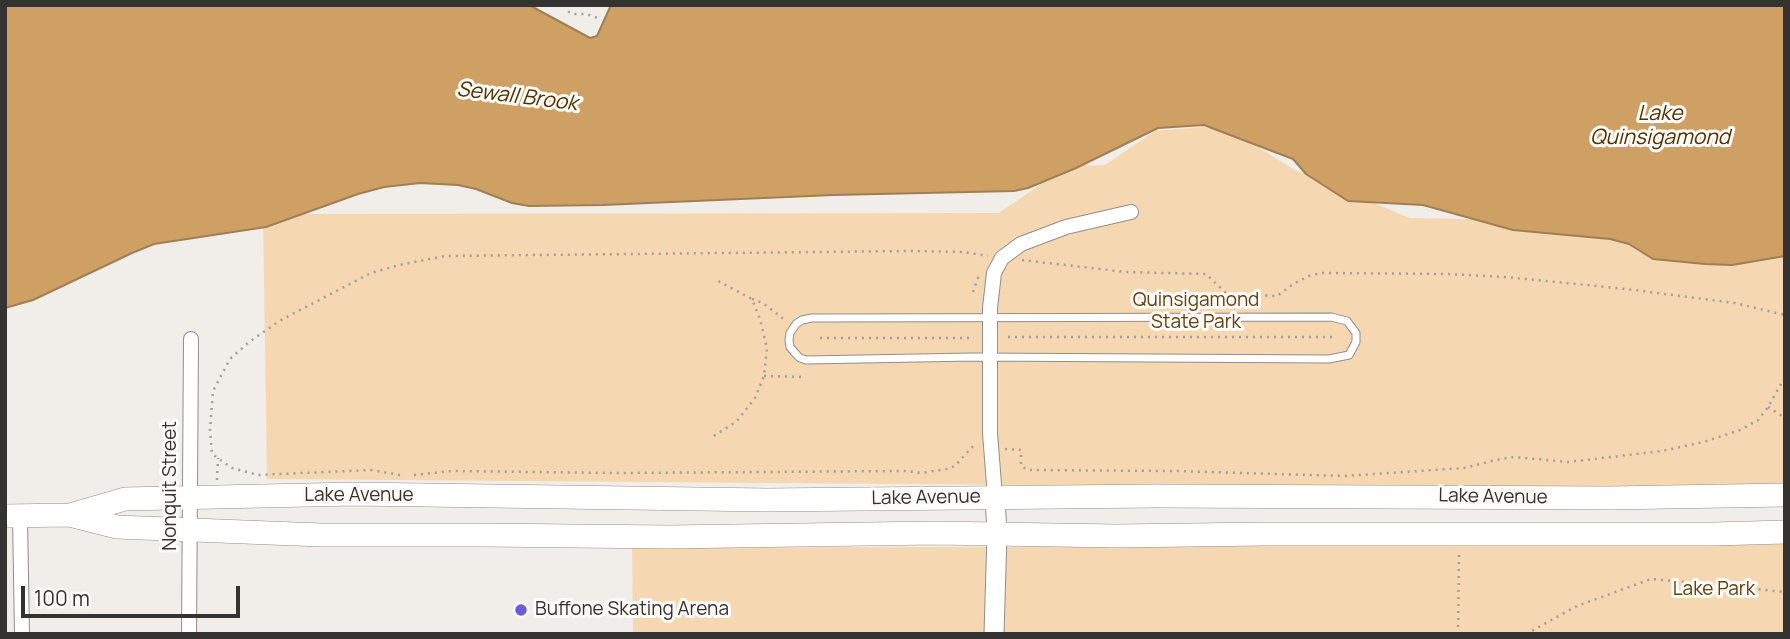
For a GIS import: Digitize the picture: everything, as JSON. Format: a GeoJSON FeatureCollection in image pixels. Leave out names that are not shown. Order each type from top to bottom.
{"type":"FeatureCollection","features":[{"type":"Feature","properties":{"kind":"main road","name":"Lake Avenue"},"geometry":{"type":"LineString","coordinates":[[13,516],[70,515],[125,499],[355,494],[767,499],[1343,496],[1610,498],[1785,495]]}},
{"type":"Feature","properties":{"kind":"main road"},"geometry":{"type":"LineString","coordinates":[[994,634],[997,534],[995,497]]}},
{"type":"Feature","properties":{"kind":"main road","name":"Lake Avenue"},"geometry":{"type":"LineString","coordinates":[[70,515],[117,527],[321,536],[1128,536],[1785,532]]}},
{"type":"Feature","properties":{"kind":"street"},"geometry":{"type":"LineString","coordinates":[[995,497],[991,448],[990,358],[994,273],[1002,258],[1021,244],[1082,222],[1131,212]]}},
{"type":"Feature","properties":{"kind":"street","name":"Nonquit Street"},"geometry":{"type":"LineString","coordinates":[[190,634],[191,339]]}},
{"type":"Feature","properties":{"kind":"street"},"geometry":{"type":"LineString","coordinates":[[13,516],[22,634]]}},
{"type":"Feature","properties":{"kind":"lane"},"geometry":{"type":"LineString","coordinates":[[1331,317],[1347,321],[1356,333],[1356,342],[1349,355],[1329,359],[806,360],[795,353],[789,340],[796,324],[813,318],[990,318],[1331,317]]}},
{"type":"Feature","properties":{"kind":"path"},"geometry":{"type":"LineString","coordinates":[[565,5],[573,14],[586,14],[601,19]]}},
{"type":"Feature","properties":{"kind":"path"},"geometry":{"type":"LineString","coordinates":[[980,448],[972,447],[955,466],[921,472],[452,471],[400,475],[371,470],[258,475],[232,468],[212,454],[213,391],[230,359],[281,320],[371,273],[445,256],[964,252],[1126,272],[1206,274],[1227,294],[1277,296],[1295,283],[1321,273],[1506,276],[1735,303],[1785,315]]}},
{"type":"Feature","properties":{"kind":"path"},"geometry":{"type":"LineString","coordinates":[[718,281],[763,303],[786,321]]}},
{"type":"Feature","properties":{"kind":"path"},"geometry":{"type":"LineString","coordinates":[[714,436],[737,421],[755,398],[764,376],[767,348],[752,299]]}},
{"type":"Feature","properties":{"kind":"path"},"geometry":{"type":"LineString","coordinates":[[1008,337],[1333,337]]}},
{"type":"Feature","properties":{"kind":"path"},"geometry":{"type":"LineString","coordinates":[[820,338],[973,338]]}},
{"type":"Feature","properties":{"kind":"path"},"geometry":{"type":"LineString","coordinates":[[764,376],[806,377]]}},
{"type":"Feature","properties":{"kind":"path"},"geometry":{"type":"LineString","coordinates":[[1002,449],[1021,450],[1021,466],[1028,470],[1344,476],[1464,468],[1514,457],[1568,462],[1662,451],[1740,430],[1758,420],[1785,377]]}},
{"type":"Feature","properties":{"kind":"path"},"geometry":{"type":"LineString","coordinates":[[1768,407],[1785,418]]}},
{"type":"Feature","properties":{"kind":"path"},"geometry":{"type":"LineString","coordinates":[[217,480],[218,458]]}},
{"type":"Feature","properties":{"kind":"path"},"geometry":{"type":"LineString","coordinates":[[1458,634],[1459,543]]}},
{"type":"Feature","properties":{"kind":"path"},"geometry":{"type":"LineString","coordinates":[[1526,634],[1577,606],[1651,579],[1785,592]]}},
{"type":"Feature","properties":{"kind":"green space","name":"Quinsigamond State Park"},"geometry":{"type":"Polygon","coordinates":[[[1203,127],[1234,132],[1293,169],[1410,218],[1785,225],[1785,491],[267,479],[263,214],[999,213],[1067,166],[1105,165],[1155,131],[1203,127]]]}},
{"type":"Feature","properties":{"kind":"green space","name":"Lake Park"},"geometry":{"type":"Polygon","coordinates":[[[1785,544],[1785,634],[633,634],[632,548],[1785,544]]]}},
{"type":"Feature","properties":{"kind":"water","name":"Lake Quinsigamond"},"geometry":{"type":"Polygon","coordinates":[[[5,5],[529,5],[590,38],[597,36],[611,5],[1785,5],[1785,256],[1732,265],[1653,259],[1629,244],[1610,239],[1513,230],[1423,205],[1348,201],[1306,174],[1293,159],[1204,125],[1158,128],[1076,168],[1014,191],[529,206],[458,185],[420,183],[384,187],[266,227],[154,244],[33,300],[5,308],[5,5]]]}},
{"type":"Feature","properties":{"kind":"place","name":"Buffone Skating Arena"},"geometry":{"type":"Point","coordinates":[521,610]}},
{"type":"Feature","properties":{"kind":"water label","name":"Sewall Brook"},"geometry":{"type":"Point","coordinates":[517,97]}}]}
